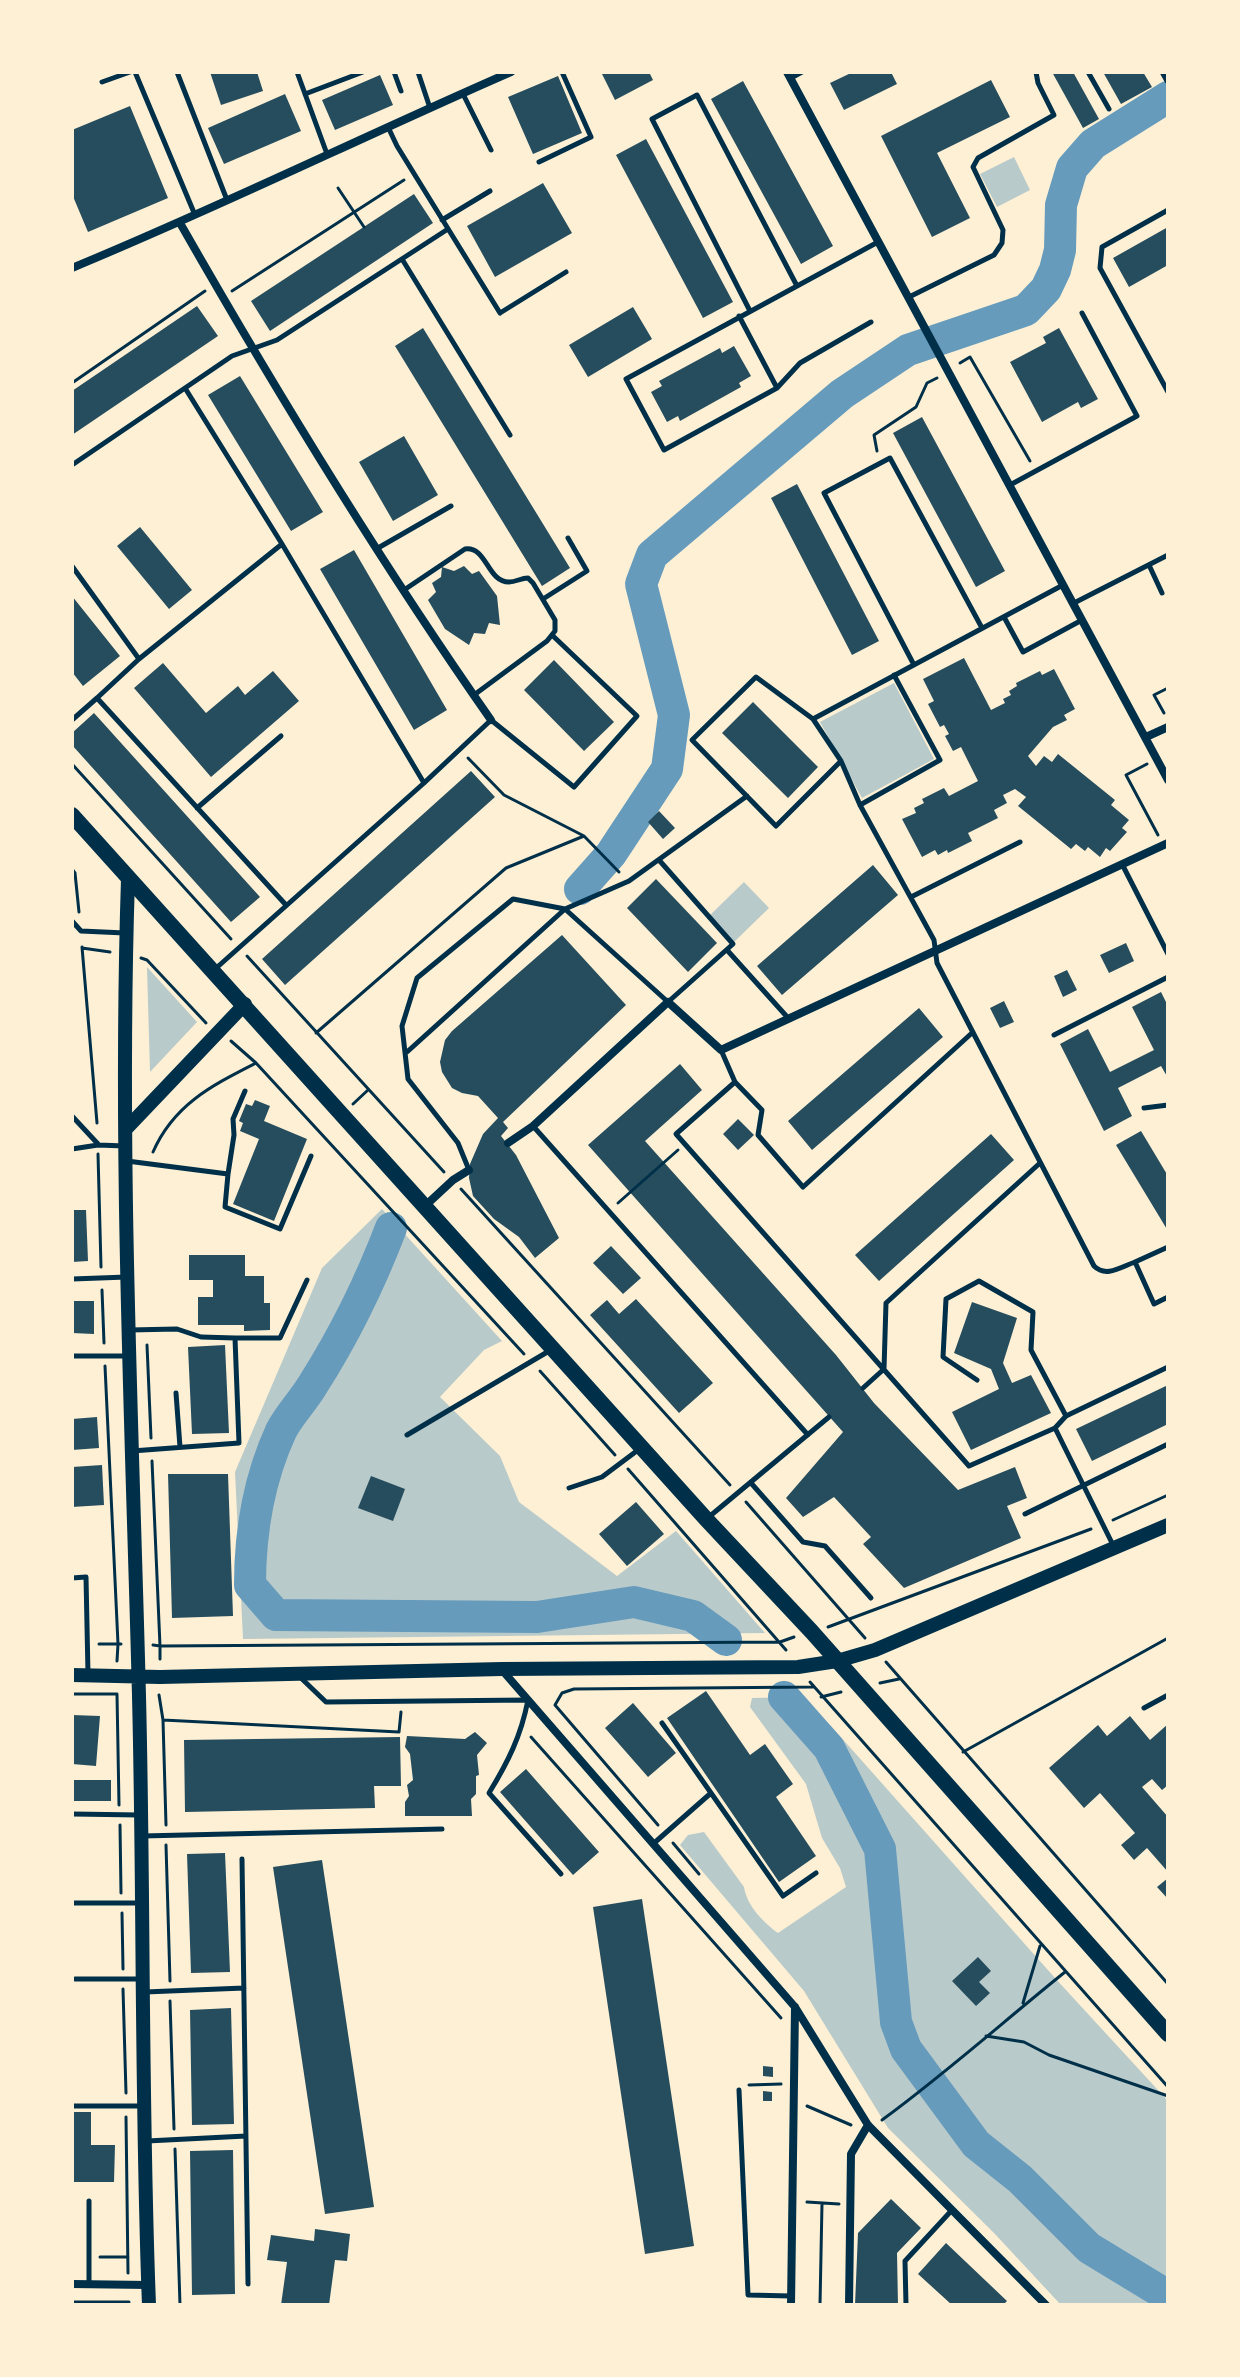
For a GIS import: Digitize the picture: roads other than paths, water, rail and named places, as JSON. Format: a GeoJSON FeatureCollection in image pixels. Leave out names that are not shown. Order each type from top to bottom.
{"type":"FeatureCollection","features":[{"type":"Feature","properties":{"kind":"main road"},"geometry":{"type":"LineString","coordinates":[[72,815],[1165,2028]]}},
{"type":"Feature","properties":{"kind":"street"},"geometry":{"type":"LineString","coordinates":[[72,268],[196,216],[511,72]]}},
{"type":"Feature","properties":{"kind":"street"},"geometry":{"type":"LineString","coordinates":[[789,75],[1168,780]]}},
{"type":"Feature","properties":{"kind":"street"},"geometry":{"type":"LineString","coordinates":[[180,223],[251,349],[404,590],[491,720]]}},
{"type":"Feature","properties":{"kind":"street"},"geometry":{"type":"LineString","coordinates":[[1146,737],[1168,724]]}},
{"type":"Feature","properties":{"kind":"street"},"geometry":{"type":"LineString","coordinates":[[508,1143],[533,1126],[668,1002],[721,1050],[1168,843]]}},
{"type":"Feature","properties":{"kind":"street"},"geometry":{"type":"LineString","coordinates":[[128,879],[125,954],[127,1277],[141,1815],[149,2305]]}},
{"type":"Feature","properties":{"kind":"street"},"geometry":{"type":"LineString","coordinates":[[126,1129],[245,1004]]}},
{"type":"Feature","properties":{"kind":"street"},"geometry":{"type":"LineString","coordinates":[[425,1206],[469,1170]]}},
{"type":"Feature","properties":{"kind":"street"},"geometry":{"type":"LineString","coordinates":[[72,1675],[791,1667],[837,1661],[875,1650],[1168,1525]]}},
{"type":"Feature","properties":{"kind":"street"},"geometry":{"type":"LineString","coordinates":[[502,1669],[795,2007],[868,2125],[1046,2305]]}},
{"type":"Feature","properties":{"kind":"street"},"geometry":{"type":"LineString","coordinates":[[791,2300],[795,2007]]}},
{"type":"Feature","properties":{"kind":"street"},"geometry":{"type":"LineString","coordinates":[[849,2305],[851,2154],[868,2125]]}},
{"type":"Feature","properties":{"kind":"street"},"geometry":{"type":"LineString","coordinates":[[72,2284],[148,2285]]}},
{"type":"Feature","properties":{"kind":"lane"},"geometry":{"type":"LineString","coordinates":[[102,82],[133,72],[196,216]]}},
{"type":"Feature","properties":{"kind":"lane"},"geometry":{"type":"LineString","coordinates":[[177,72],[227,201]]}},
{"type":"Feature","properties":{"kind":"lane"},"geometry":{"type":"LineString","coordinates":[[297,72],[327,154]]}},
{"type":"Feature","properties":{"kind":"lane"},"geometry":{"type":"LineString","coordinates":[[305,94],[363,72]]}},
{"type":"Feature","properties":{"kind":"lane"},"geometry":{"type":"LineString","coordinates":[[394,72],[401,91]]}},
{"type":"Feature","properties":{"kind":"lane"},"geometry":{"type":"LineString","coordinates":[[418,72],[430,108]]}},
{"type":"Feature","properties":{"kind":"lane"},"geometry":{"type":"LineString","coordinates":[[539,162],[591,137],[562,72]]}},
{"type":"Feature","properties":{"kind":"lane"},"geometry":{"type":"LineString","coordinates":[[789,75],[802,72]]}},
{"type":"Feature","properties":{"kind":"lane"},"geometry":{"type":"LineString","coordinates":[[909,297],[994,255],[1002,243],[1003,230],[973,167],[978,158],[1054,115],[1038,83],[1036,72]]}},
{"type":"Feature","properties":{"kind":"lane"},"geometry":{"type":"LineString","coordinates":[[1088,72],[1109,109]]}},
{"type":"Feature","properties":{"kind":"lane"},"geometry":{"type":"LineString","coordinates":[[1162,72],[1167,81]]}},
{"type":"Feature","properties":{"kind":"lane"},"geometry":{"type":"LineString","coordinates":[[462,93],[491,150]]}},
{"type":"Feature","properties":{"kind":"lane"},"geometry":{"type":"LineString","coordinates":[[750,311],[652,119],[697,95],[797,286]]}},
{"type":"Feature","properties":{"kind":"lane"},"geometry":{"type":"LineString","coordinates":[[388,126],[500,313],[566,272]]}},
{"type":"Feature","properties":{"kind":"lane"},"geometry":{"type":"LineString","coordinates":[[442,220],[490,191]]}},
{"type":"Feature","properties":{"kind":"lane"},"geometry":{"type":"LineString","coordinates":[[1168,210],[1102,247],[1100,268],[1168,392]]}},
{"type":"Feature","properties":{"kind":"lane"},"geometry":{"type":"LineString","coordinates":[[72,465],[232,356],[277,340],[448,229]]}},
{"type":"Feature","properties":{"kind":"lane"},"geometry":{"type":"LineString","coordinates":[[871,322],[800,363],[777,388],[664,450],[626,379],[879,242]]}},
{"type":"Feature","properties":{"kind":"lane"},"geometry":{"type":"LineString","coordinates":[[402,259],[510,435]]}},
{"type":"Feature","properties":{"kind":"lane"},"geometry":{"type":"LineString","coordinates":[[1010,485],[1137,416],[1082,313]]}},
{"type":"Feature","properties":{"kind":"lane"},"geometry":{"type":"LineString","coordinates":[[739,316],[777,388]]}},
{"type":"Feature","properties":{"kind":"lane"},"geometry":{"type":"LineString","coordinates":[[185,388],[424,783]]}},
{"type":"Feature","properties":{"kind":"lane"},"geometry":{"type":"LineString","coordinates":[[914,665],[824,493],[890,458],[982,628]]}},
{"type":"Feature","properties":{"kind":"lane"},"geometry":{"type":"LineString","coordinates":[[378,548],[451,506]]}},
{"type":"Feature","properties":{"kind":"lane"},"geometry":{"type":"LineString","coordinates":[[543,599],[587,571],[568,538]]}},
{"type":"Feature","properties":{"kind":"lane"},"geometry":{"type":"LineString","coordinates":[[72,720],[139,659],[282,544]]}},
{"type":"Feature","properties":{"kind":"lane"},"geometry":{"type":"LineString","coordinates":[[404,590],[465,549],[471,549],[478,551],[496,576],[508,582],[528,578],[543,599],[555,620],[555,631],[474,695]]}},
{"type":"Feature","properties":{"kind":"lane"},"geometry":{"type":"LineString","coordinates":[[1073,603],[1168,555]]}},
{"type":"Feature","properties":{"kind":"lane"},"geometry":{"type":"LineString","coordinates":[[1149,565],[1162,593]]}},
{"type":"Feature","properties":{"kind":"lane"},"geometry":{"type":"LineString","coordinates":[[72,566],[139,659]]}},
{"type":"Feature","properties":{"kind":"lane"},"geometry":{"type":"LineString","coordinates":[[813,719],[1063,585]]}},
{"type":"Feature","properties":{"kind":"lane"},"geometry":{"type":"LineString","coordinates":[[1004,616],[1023,652],[1082,620]]}},
{"type":"Feature","properties":{"kind":"lane"},"geometry":{"type":"LineString","coordinates":[[214,970],[491,720],[574,787],[637,716],[552,635]]}},
{"type":"Feature","properties":{"kind":"lane"},"geometry":{"type":"LineString","coordinates":[[860,805],[940,760],[894,675]]}},
{"type":"Feature","properties":{"kind":"lane"},"geometry":{"type":"LineString","coordinates":[[841,761],[776,826],[692,740],[756,677],[813,719],[841,761],[860,805],[934,940],[937,963],[1094,1266],[1102,1272],[1110,1272],[1168,1247]]}},
{"type":"Feature","properties":{"kind":"lane"},"geometry":{"type":"LineString","coordinates":[[97,698],[286,905]]}},
{"type":"Feature","properties":{"kind":"lane"},"geometry":{"type":"LineString","coordinates":[[197,808],[281,736]]}},
{"type":"Feature","properties":{"kind":"lane"},"geometry":{"type":"LineString","coordinates":[[406,1053],[565,909],[629,881],[747,796]]}},
{"type":"Feature","properties":{"kind":"lane"},"geometry":{"type":"LineString","coordinates":[[910,897],[1020,842]]}},
{"type":"Feature","properties":{"kind":"lane"},"geometry":{"type":"LineString","coordinates":[[469,1170],[458,1143],[408,1079],[402,1026],[417,978],[513,899],[565,909],[668,1002],[733,944],[659,860]]}},
{"type":"Feature","properties":{"kind":"lane"},"geometry":{"type":"LineString","coordinates":[[1122,864],[1168,954]]}},
{"type":"Feature","properties":{"kind":"lane"},"geometry":{"type":"LineString","coordinates":[[72,921],[81,931],[126,933]]}},
{"type":"Feature","properties":{"kind":"lane"},"geometry":{"type":"LineString","coordinates":[[727,950],[789,1019]]}},
{"type":"Feature","properties":{"kind":"lane"},"geometry":{"type":"LineString","coordinates":[[1054,1035],[1168,977]]}},
{"type":"Feature","properties":{"kind":"lane"},"geometry":{"type":"LineString","coordinates":[[721,1050],[735,1082],[762,1110],[758,1135],[803,1187],[973,1032]]}},
{"type":"Feature","properties":{"kind":"lane"},"geometry":{"type":"LineString","coordinates":[[735,1082],[676,1134],[969,1466],[1055,1428],[1066,1416],[1168,1367]]}},
{"type":"Feature","properties":{"kind":"lane"},"geometry":{"type":"LineString","coordinates":[[245,1091],[233,1119],[234,1135],[225,1207],[280,1229],[311,1156]]}},
{"type":"Feature","properties":{"kind":"lane"},"geometry":{"type":"LineString","coordinates":[[1144,1108],[1168,1105]]}},
{"type":"Feature","properties":{"kind":"lane"},"geometry":{"type":"LineString","coordinates":[[72,1116],[98,1145]]}},
{"type":"Feature","properties":{"kind":"lane"},"geometry":{"type":"LineString","coordinates":[[533,1126],[808,1435]]}},
{"type":"Feature","properties":{"kind":"lane"},"geometry":{"type":"LineString","coordinates":[[72,1149],[98,1145],[148,1164],[228,1174]]}},
{"type":"Feature","properties":{"kind":"lane"},"geometry":{"type":"LineString","coordinates":[[863,1388],[884,1369],[886,1303],[1040,1163]]}},
{"type":"Feature","properties":{"kind":"lane"},"geometry":{"type":"LineString","coordinates":[[1135,1262],[1154,1304],[1168,1297]]}},
{"type":"Feature","properties":{"kind":"lane"},"geometry":{"type":"LineString","coordinates":[[72,1279],[127,1277]]}},
{"type":"Feature","properties":{"kind":"lane"},"geometry":{"type":"LineString","coordinates":[[128,1330],[177,1329],[201,1337],[280,1338],[307,1280]]}},
{"type":"Feature","properties":{"kind":"lane"},"geometry":{"type":"LineString","coordinates":[[977,1380],[943,1357],[946,1299],[979,1281],[1033,1312],[1031,1350],[1066,1416]]}},
{"type":"Feature","properties":{"kind":"lane"},"geometry":{"type":"LineString","coordinates":[[131,1451],[239,1443],[235,1338]]}},
{"type":"Feature","properties":{"kind":"lane"},"geometry":{"type":"LineString","coordinates":[[407,1435],[553,1348]]}},
{"type":"Feature","properties":{"kind":"lane"},"geometry":{"type":"LineString","coordinates":[[72,1356],[129,1356]]}},
{"type":"Feature","properties":{"kind":"lane"},"geometry":{"type":"LineString","coordinates":[[176,1393],[180,1447]]}},
{"type":"Feature","properties":{"kind":"lane"},"geometry":{"type":"LineString","coordinates":[[706,1519],[829,1417]]}},
{"type":"Feature","properties":{"kind":"lane"},"geometry":{"type":"LineString","coordinates":[[1055,1428],[1115,1549]]}},
{"type":"Feature","properties":{"kind":"lane"},"geometry":{"type":"LineString","coordinates":[[1025,1514],[1168,1444]]}},
{"type":"Feature","properties":{"kind":"lane"},"geometry":{"type":"LineString","coordinates":[[569,1488],[602,1477],[642,1447]]}},
{"type":"Feature","properties":{"kind":"lane"},"geometry":{"type":"LineString","coordinates":[[751,1483],[803,1542],[825,1546],[871,1598]]}},
{"type":"Feature","properties":{"kind":"lane"},"geometry":{"type":"LineString","coordinates":[[72,1578],[86,1577],[88,1675]]}},
{"type":"Feature","properties":{"kind":"lane"},"geometry":{"type":"LineString","coordinates":[[297,1674],[326,1702],[528,1700],[523,1728],[510,1759],[489,1793],[561,1874]]}},
{"type":"Feature","properties":{"kind":"lane"},"geometry":{"type":"LineString","coordinates":[[1144,1708],[1168,1695]]}},
{"type":"Feature","properties":{"kind":"lane"},"geometry":{"type":"LineString","coordinates":[[662,1723],[783,1896],[816,1873]]}},
{"type":"Feature","properties":{"kind":"lane"},"geometry":{"type":"LineString","coordinates":[[652,1845],[711,1793]]}},
{"type":"Feature","properties":{"kind":"lane"},"geometry":{"type":"LineString","coordinates":[[72,1814],[141,1815]]}},
{"type":"Feature","properties":{"kind":"lane"},"geometry":{"type":"LineString","coordinates":[[141,1836],[442,1829]]}},
{"type":"Feature","properties":{"kind":"lane"},"geometry":{"type":"LineString","coordinates":[[242,1859],[248,2284]]}},
{"type":"Feature","properties":{"kind":"lane"},"geometry":{"type":"LineString","coordinates":[[72,1903],[142,1903]]}},
{"type":"Feature","properties":{"kind":"lane"},"geometry":{"type":"LineString","coordinates":[[75,1979],[123,1979],[143,1985],[244,1988]]}},
{"type":"Feature","properties":{"kind":"lane"},"geometry":{"type":"LineString","coordinates":[[741,2087],[748,2295],[791,2300]]}},
{"type":"Feature","properties":{"kind":"lane"},"geometry":{"type":"LineString","coordinates":[[72,2106],[145,2106]]}},
{"type":"Feature","properties":{"kind":"lane"},"geometry":{"type":"LineString","coordinates":[[146,2141],[246,2136]]}},
{"type":"Feature","properties":{"kind":"lane"},"geometry":{"type":"LineString","coordinates":[[89,2201],[89,2285]]}},
{"type":"Feature","properties":{"kind":"lane"},"geometry":{"type":"LineString","coordinates":[[906,2305],[905,2261],[952,2210]]}},
{"type":"Feature","properties":{"kind":"waterway"},"geometry":{"type":"LineString","coordinates":[[580,889],[611,854],[667,769],[674,715],[641,584],[652,555],[842,394],[908,350],[1026,310],[1046,289],[1055,270],[1060,250],[1061,205],[1072,168],[1093,144],[1168,97]]}},
{"type":"Feature","properties":{"kind":"waterway"},"geometry":{"type":"LineString","coordinates":[[391,1228],[346,1329],[284,1425],[273,1450],[257,1506],[250,1585],[276,1615],[537,1617],[634,1602],[693,1616],[726,1640]]}},
{"type":"Feature","properties":{"kind":"waterway"},"geometry":{"type":"LineString","coordinates":[[784,1697],[829,1748],[880,1849],[896,2022],[906,2049],[976,2144],[1020,2179],[1089,2248],[1168,2296]]}}]}
